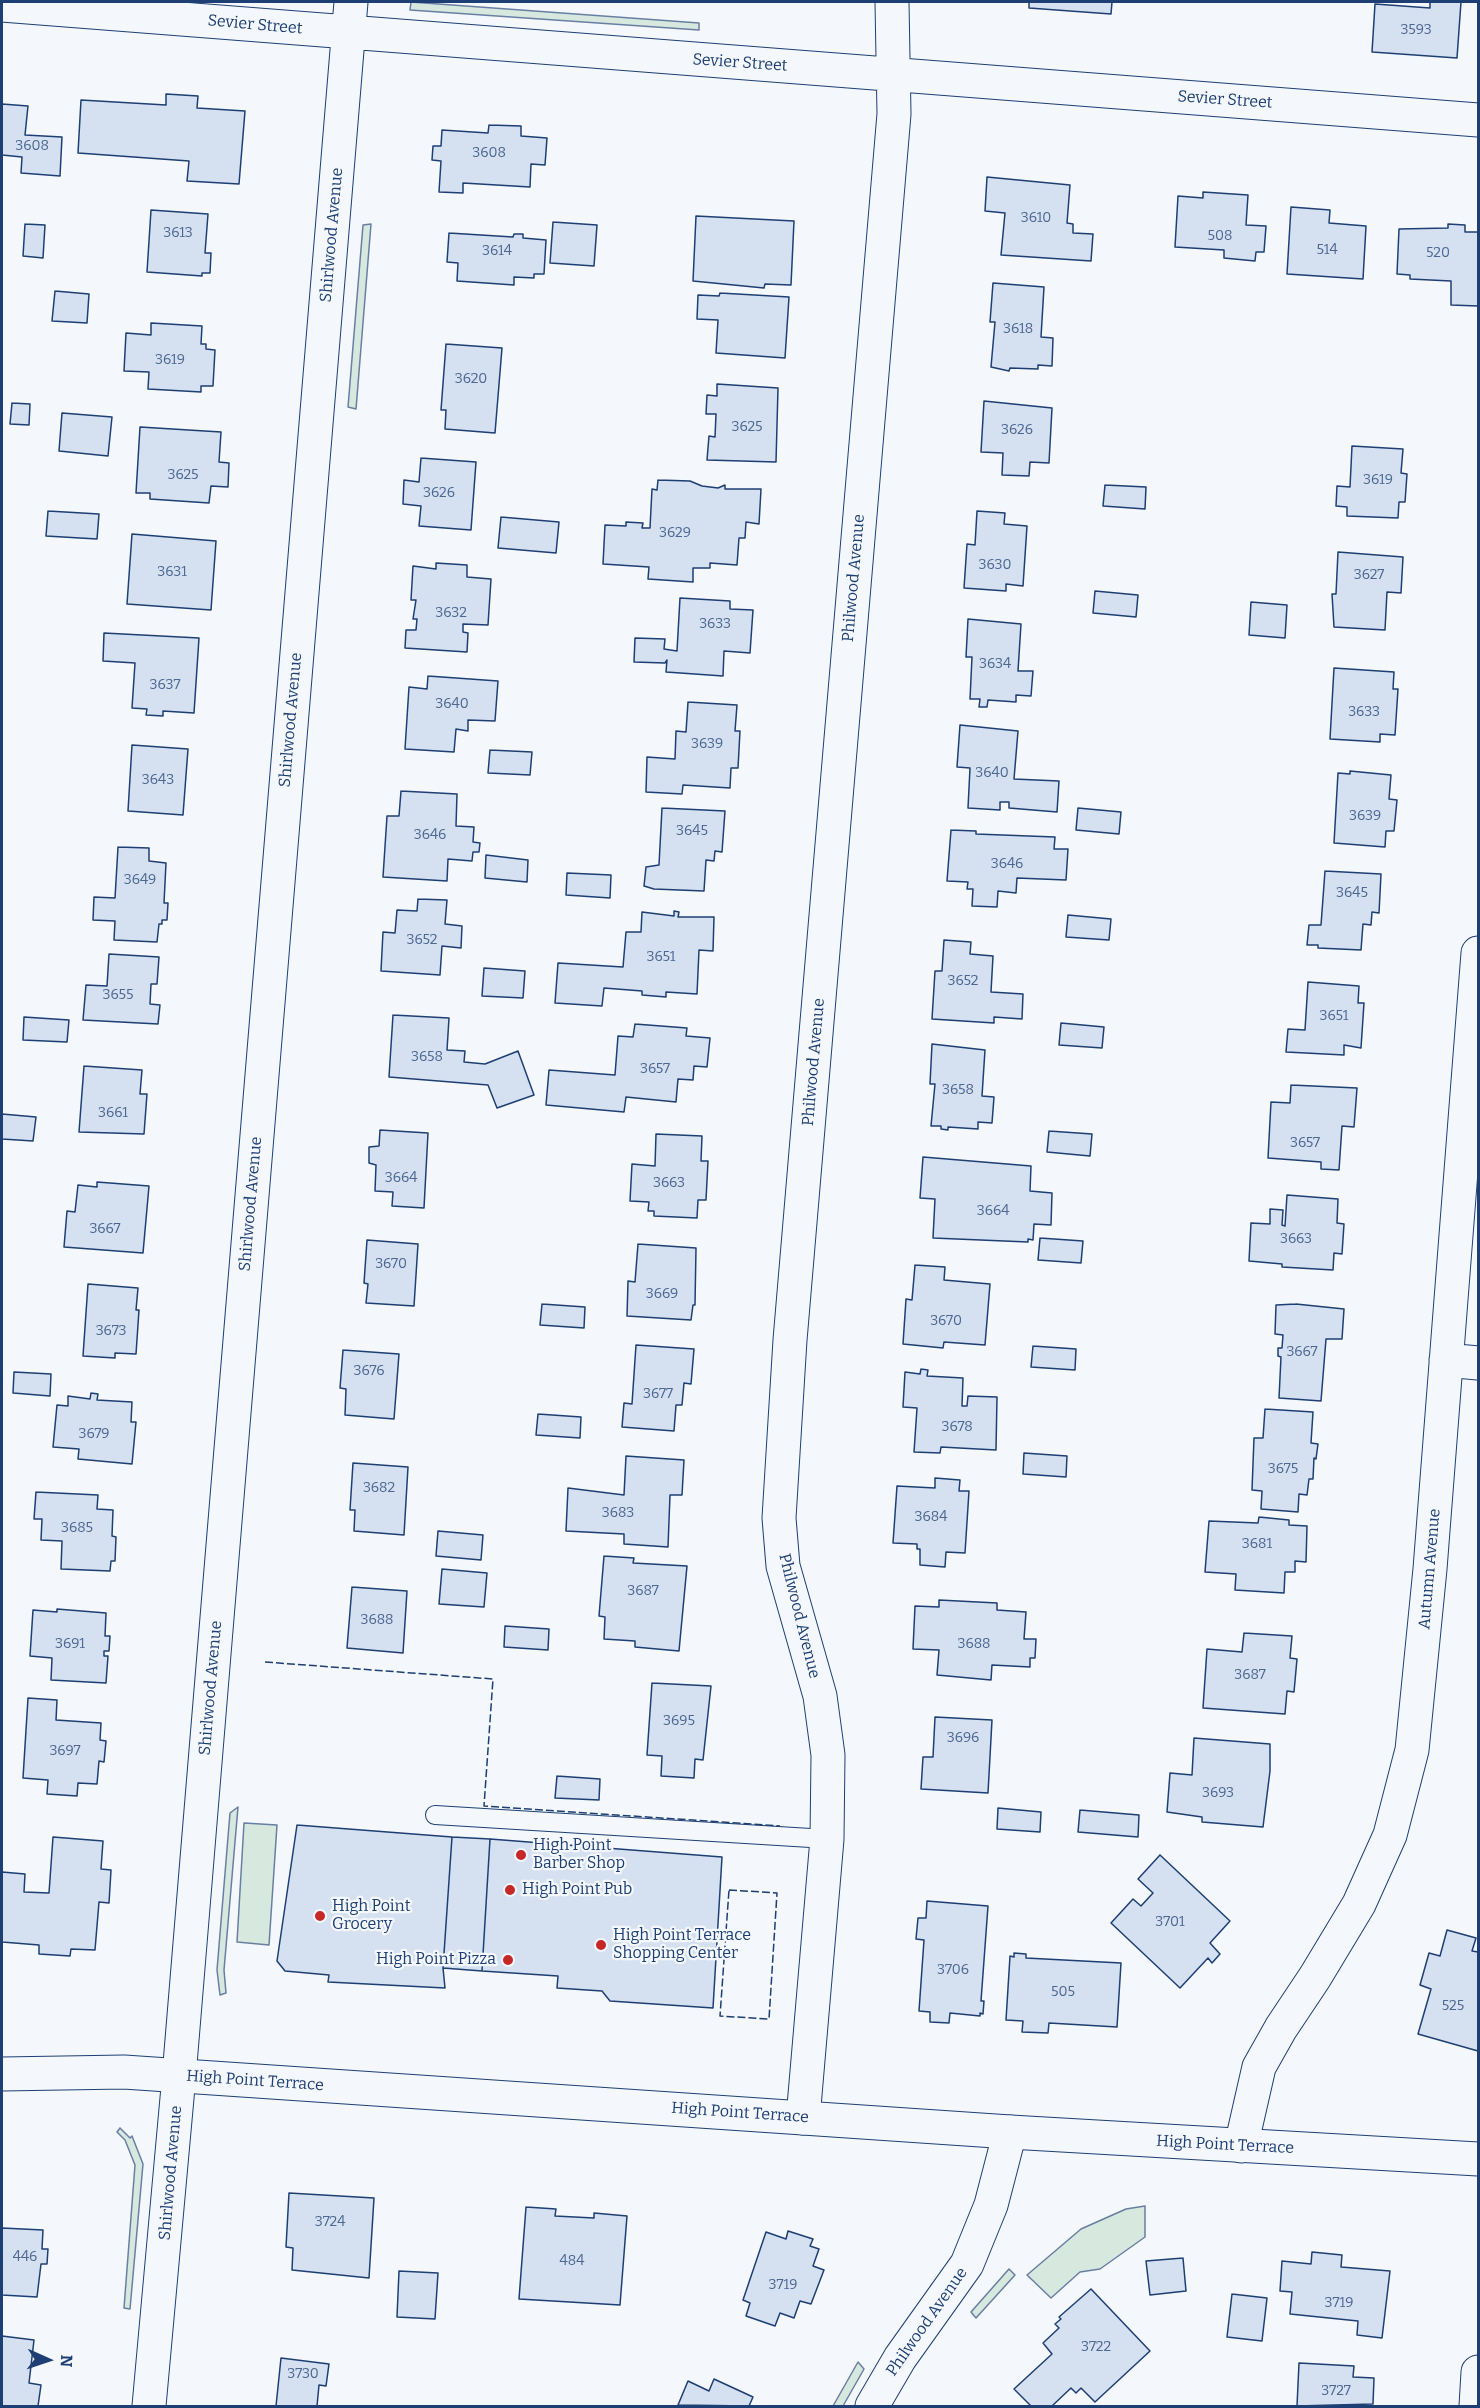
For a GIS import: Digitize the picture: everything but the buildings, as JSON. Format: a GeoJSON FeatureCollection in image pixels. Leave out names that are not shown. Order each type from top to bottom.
{"type":"FeatureCollection","features":[{"type":"Feature","properties":{"kind":"street","name":"Philwood Avenue"},"geometry":{"type":"LineString","coordinates":[[803,2118],[827,1839],[828,1755],[820,1696],[783,1566],[779,1518],[789,1352],[894,114],[892,2]]}},
{"type":"Feature","properties":{"kind":"street","name":"Sevier Street"},"geometry":{"type":"LineString","coordinates":[[2,5],[350,17],[893,75],[1479,120]]}},
{"type":"Feature","properties":{"kind":"street","name":"Shirlwood Avenue"},"geometry":{"type":"LineString","coordinates":[[149,2406],[179,2076],[350,17]]}},
{"type":"Feature","properties":{"kind":"street","name":"Autumn Avenue"},"geometry":{"type":"LineString","coordinates":[[1241,2146],[1260,2067],[1281,2028],[1359,1904],[1390,1835],[1412,1750],[1421,1681],[1479,953]]}},
{"type":"Feature","properties":{"kind":"street"},"geometry":{"type":"LineString","coordinates":[[1446,1360],[1479,1362]]}},
{"type":"Feature","properties":{"kind":"street","name":"High Point Terrace"},"geometry":{"type":"LineString","coordinates":[[2,2074],[124,2072],[1010,2132],[1479,2159]]}},
{"type":"Feature","properties":{"kind":"street","name":"Philwood Avenue"},"geometry":{"type":"LineString","coordinates":[[872,2406],[900,2358],[967,2264],[992,2205],[1010,2132]]}},
{"type":"Feature","properties":{"kind":"street"},"geometry":{"type":"LineString","coordinates":[[1476,2406],[1479,2372]]}},
{"type":"Feature","properties":{"kind":"lane"},"geometry":{"type":"LineString","coordinates":[[435,1815],[827,1839]]}},
{"type":"Feature","properties":{"kind":"shaded area"},"geometry":{"type":"Polygon","coordinates":[[[411,2],[699,23],[699,30],[410,10],[411,2]]]}},
{"type":"Feature","properties":{"kind":"shaded area"},"geometry":{"type":"Polygon","coordinates":[[[371,224],[356,409],[348,407],[363,225],[371,224]]]}},
{"type":"Feature","properties":{"kind":"shaded area"},"geometry":{"type":"Polygon","coordinates":[[[238,1807],[224,1970],[226,1993],[220,1995],[217,1970],[230,1813],[238,1807]]]}},
{"type":"Feature","properties":{"kind":"shaded area"},"geometry":{"type":"Polygon","coordinates":[[[244,1823],[277,1825],[269,1945],[237,1942],[244,1823]]]}},
{"type":"Feature","properties":{"kind":"shaded area"},"geometry":{"type":"Polygon","coordinates":[[[120,2128],[130,2138],[132,2136],[143,2164],[130,2309],[124,2308],[135,2165],[125,2140],[117,2132],[120,2128]]]}},
{"type":"Feature","properties":{"kind":"shaded area"},"geometry":{"type":"Polygon","coordinates":[[[1145,2206],[1145,2237],[1100,2269],[1080,2272],[1051,2298],[1027,2275],[1081,2229],[1126,2209],[1145,2206]]]}},
{"type":"Feature","properties":{"kind":"shaded area"},"geometry":{"type":"Polygon","coordinates":[[[1009,2269],[1015,2275],[976,2318],[971,2312],[1009,2269]]]}},
{"type":"Feature","properties":{"kind":"shaded area"},"geometry":{"type":"Polygon","coordinates":[[[858,2362],[864,2369],[843,2406],[833,2406],[858,2362]]]}},
{"type":"Feature","properties":{"kind":"fence"},"geometry":{"type":"LineString","coordinates":[[265,1662],[493,1679],[484,1806],[780,1826]]}},
{"type":"Feature","properties":{"kind":"fence"},"geometry":{"type":"LineString","coordinates":[[729,1890],[777,1893],[769,2019],[720,2016],[729,1890]]}},
{"type":"Feature","properties":{"kind":"place","name":"High Point Barber Shop"},"geometry":{"type":"Point","coordinates":[521,1855]}},
{"type":"Feature","properties":{"kind":"place","name":"High Point Pub"},"geometry":{"type":"Point","coordinates":[510,1890]}},
{"type":"Feature","properties":{"kind":"place","name":"High Point Grocery"},"geometry":{"type":"Point","coordinates":[320,1916]}},
{"type":"Feature","properties":{"kind":"place","name":"High Point Terrace Shopping Center"},"geometry":{"type":"Point","coordinates":[601,1945]}},
{"type":"Feature","properties":{"kind":"place","name":"High Point Pizza"},"geometry":{"type":"Point","coordinates":[508,1960]}}]}
